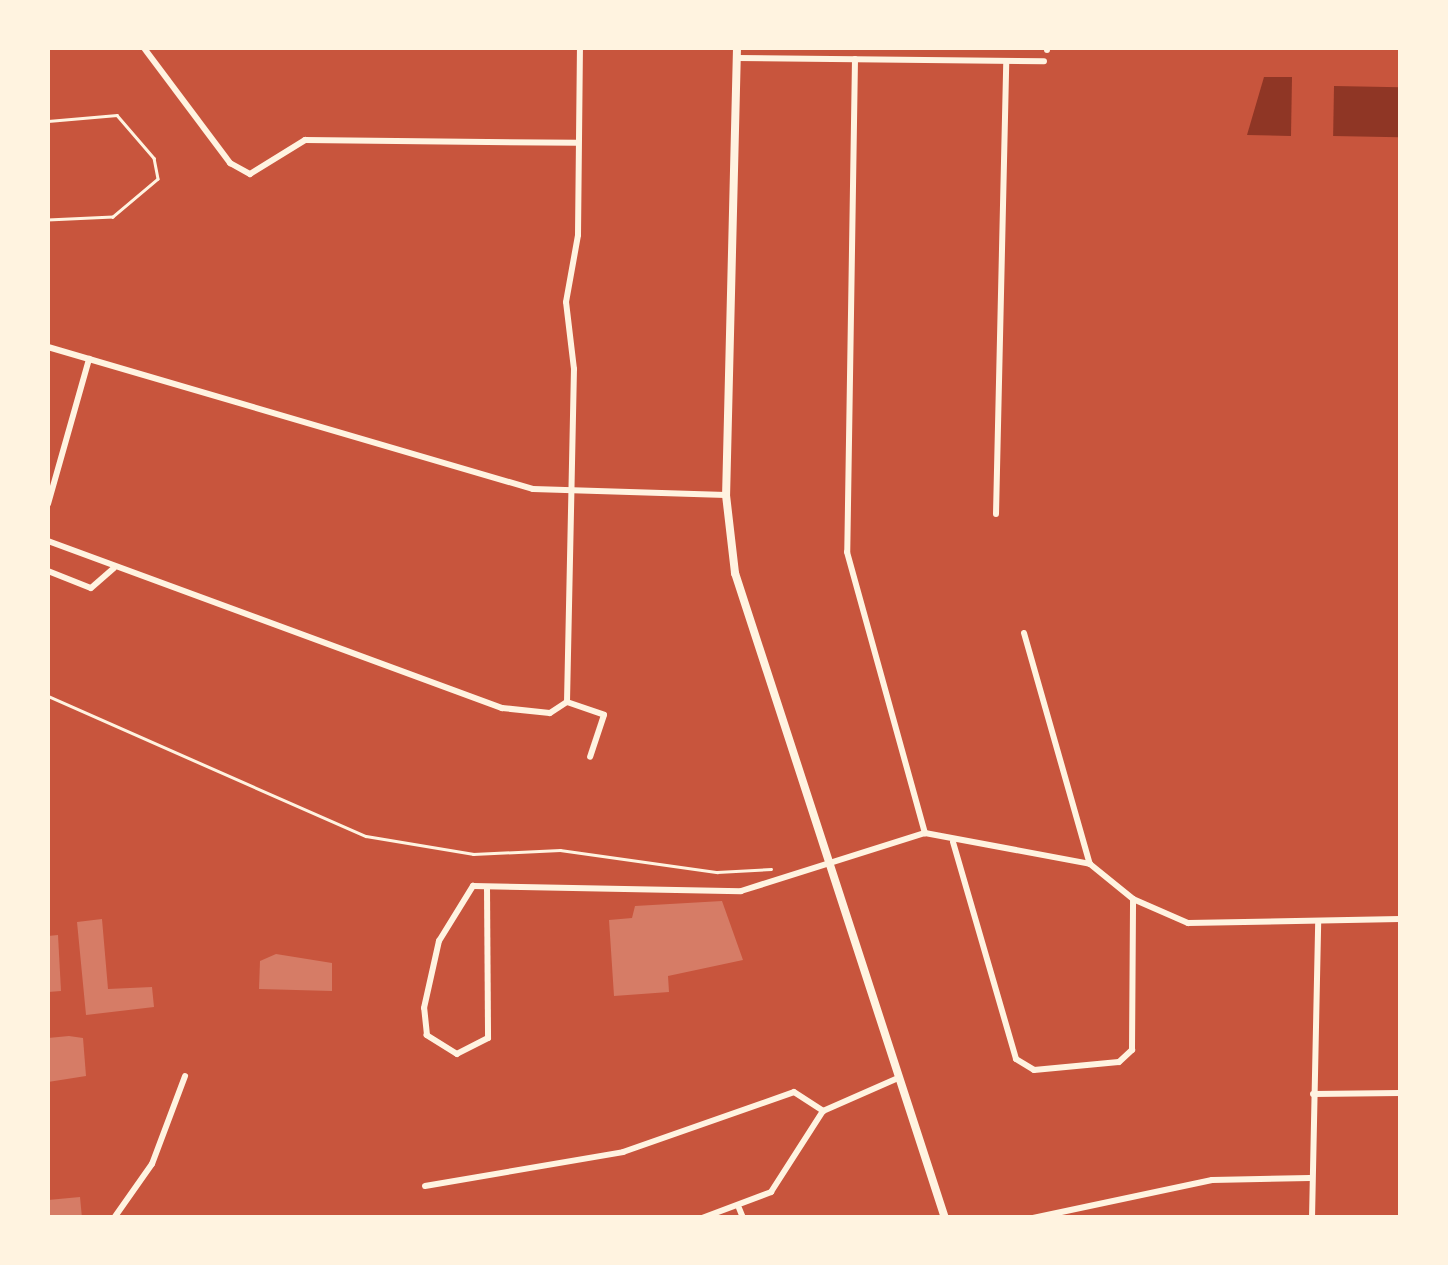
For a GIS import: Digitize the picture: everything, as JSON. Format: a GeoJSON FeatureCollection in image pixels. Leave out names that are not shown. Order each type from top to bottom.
{"type":"FeatureCollection","features":[{"type":"Feature","properties":{"kind":"street"},"geometry":{"type":"LineString","coordinates":[[144,48],[230,163],[250,174],[305,140],[578,143]]}},
{"type":"Feature","properties":{"kind":"street"},"geometry":{"type":"LineString","coordinates":[[567,702],[571,496],[566,302],[578,235],[580,48]]}},
{"type":"Feature","properties":{"kind":"street"},"geometry":{"type":"LineString","coordinates":[[738,48],[726,495],[734,574],[945,1218]]}},
{"type":"Feature","properties":{"kind":"street"},"geometry":{"type":"LineString","coordinates":[[737,58],[1044,61]]}},
{"type":"Feature","properties":{"kind":"street"},"geometry":{"type":"LineString","coordinates":[[855,59],[846,552],[925,833]]}},
{"type":"Feature","properties":{"kind":"street"},"geometry":{"type":"LineString","coordinates":[[996,514],[1006,60]]}},
{"type":"Feature","properties":{"kind":"street"},"geometry":{"type":"LineString","coordinates":[[48,346],[571,496],[726,495]]}},
{"type":"Feature","properties":{"kind":"street"},"geometry":{"type":"LineString","coordinates":[[48,504],[88,359]]}},
{"type":"Feature","properties":{"kind":"street"},"geometry":{"type":"LineString","coordinates":[[48,541],[502,708],[550,712],[567,702],[604,715],[590,757]]}},
{"type":"Feature","properties":{"kind":"street"},"geometry":{"type":"LineString","coordinates":[[48,571],[91,588],[114,568]]}},
{"type":"Feature","properties":{"kind":"street"},"geometry":{"type":"LineString","coordinates":[[1024,633],[1090,864]]}},
{"type":"Feature","properties":{"kind":"street"},"geometry":{"type":"LineString","coordinates":[[488,887],[488,1038],[457,1054],[427,1035],[430,967],[466,891],[488,887],[742,891],[925,833],[953,842],[1090,864],[1133,899],[1188,923],[1400,919]]}},
{"type":"Feature","properties":{"kind":"street"},"geometry":{"type":"LineString","coordinates":[[953,842],[1016,1059],[1034,1070],[1119,1062],[1132,1050],[1133,899]]}},
{"type":"Feature","properties":{"kind":"street"},"geometry":{"type":"LineString","coordinates":[[1312,1218],[1318,923]]}},
{"type":"Feature","properties":{"kind":"street"},"geometry":{"type":"LineString","coordinates":[[114,1218],[152,1164],[186,1076]]}},
{"type":"Feature","properties":{"kind":"street"},"geometry":{"type":"LineString","coordinates":[[702,1218],[739,1208],[790,1174],[824,1111],[898,1078]]}},
{"type":"Feature","properties":{"kind":"street"},"geometry":{"type":"LineString","coordinates":[[426,1186],[623,1152],[794,1092],[824,1111]]}},
{"type":"Feature","properties":{"kind":"street"},"geometry":{"type":"LineString","coordinates":[[1313,1094],[1400,1093]]}},
{"type":"Feature","properties":{"kind":"street"},"geometry":{"type":"LineString","coordinates":[[1033,1218],[1212,1180],[1310,1178]]}},
{"type":"Feature","properties":{"kind":"street"},"geometry":{"type":"LineString","coordinates":[[739,1208],[744,1218]]}},
{"type":"Feature","properties":{"kind":"lane"},"geometry":{"type":"LineString","coordinates":[[48,120],[122,117],[154,158],[158,179],[113,217],[48,220]]}},
{"type":"Feature","properties":{"kind":"path"},"geometry":{"type":"LineString","coordinates":[[48,696],[366,836],[473,854],[560,850],[717,872],[775,869]]}},
{"type":"Feature","properties":{"kind":"shaded area"},"geometry":{"type":"Polygon","coordinates":[[[1264,77],[1292,77],[1291,136],[1247,135],[1264,77]]]}},
{"type":"Feature","properties":{"kind":"shaded area"},"geometry":{"type":"Polygon","coordinates":[[[1334,86],[1400,87],[1399,137],[1333,136],[1334,86]]]}},
{"type":"Feature","properties":{"kind":"building"},"geometry":{"type":"Polygon","coordinates":[[[722,901],[743,960],[668,976],[669,992],[614,996],[609,920],[632,918],[635,906],[722,901]]]}},
{"type":"Feature","properties":{"kind":"building"},"geometry":{"type":"Polygon","coordinates":[[[102,919],[108,989],[152,987],[154,1007],[86,1015],[77,922],[102,919]]]}},
{"type":"Feature","properties":{"kind":"building"},"geometry":{"type":"Polygon","coordinates":[[[58,935],[61,991],[48,992],[48,936],[58,935]]]}},
{"type":"Feature","properties":{"kind":"building"},"geometry":{"type":"Polygon","coordinates":[[[276,954],[332,963],[332,991],[259,989],[260,961],[276,954]]]}},
{"type":"Feature","properties":{"kind":"building"},"geometry":{"type":"Polygon","coordinates":[[[48,1038],[83,1038],[86,1076],[48,1082],[48,1038]]]}},
{"type":"Feature","properties":{"kind":"building"},"geometry":{"type":"Polygon","coordinates":[[[80,1197],[82,1218],[48,1218],[48,1200],[80,1197]]]}}]}
